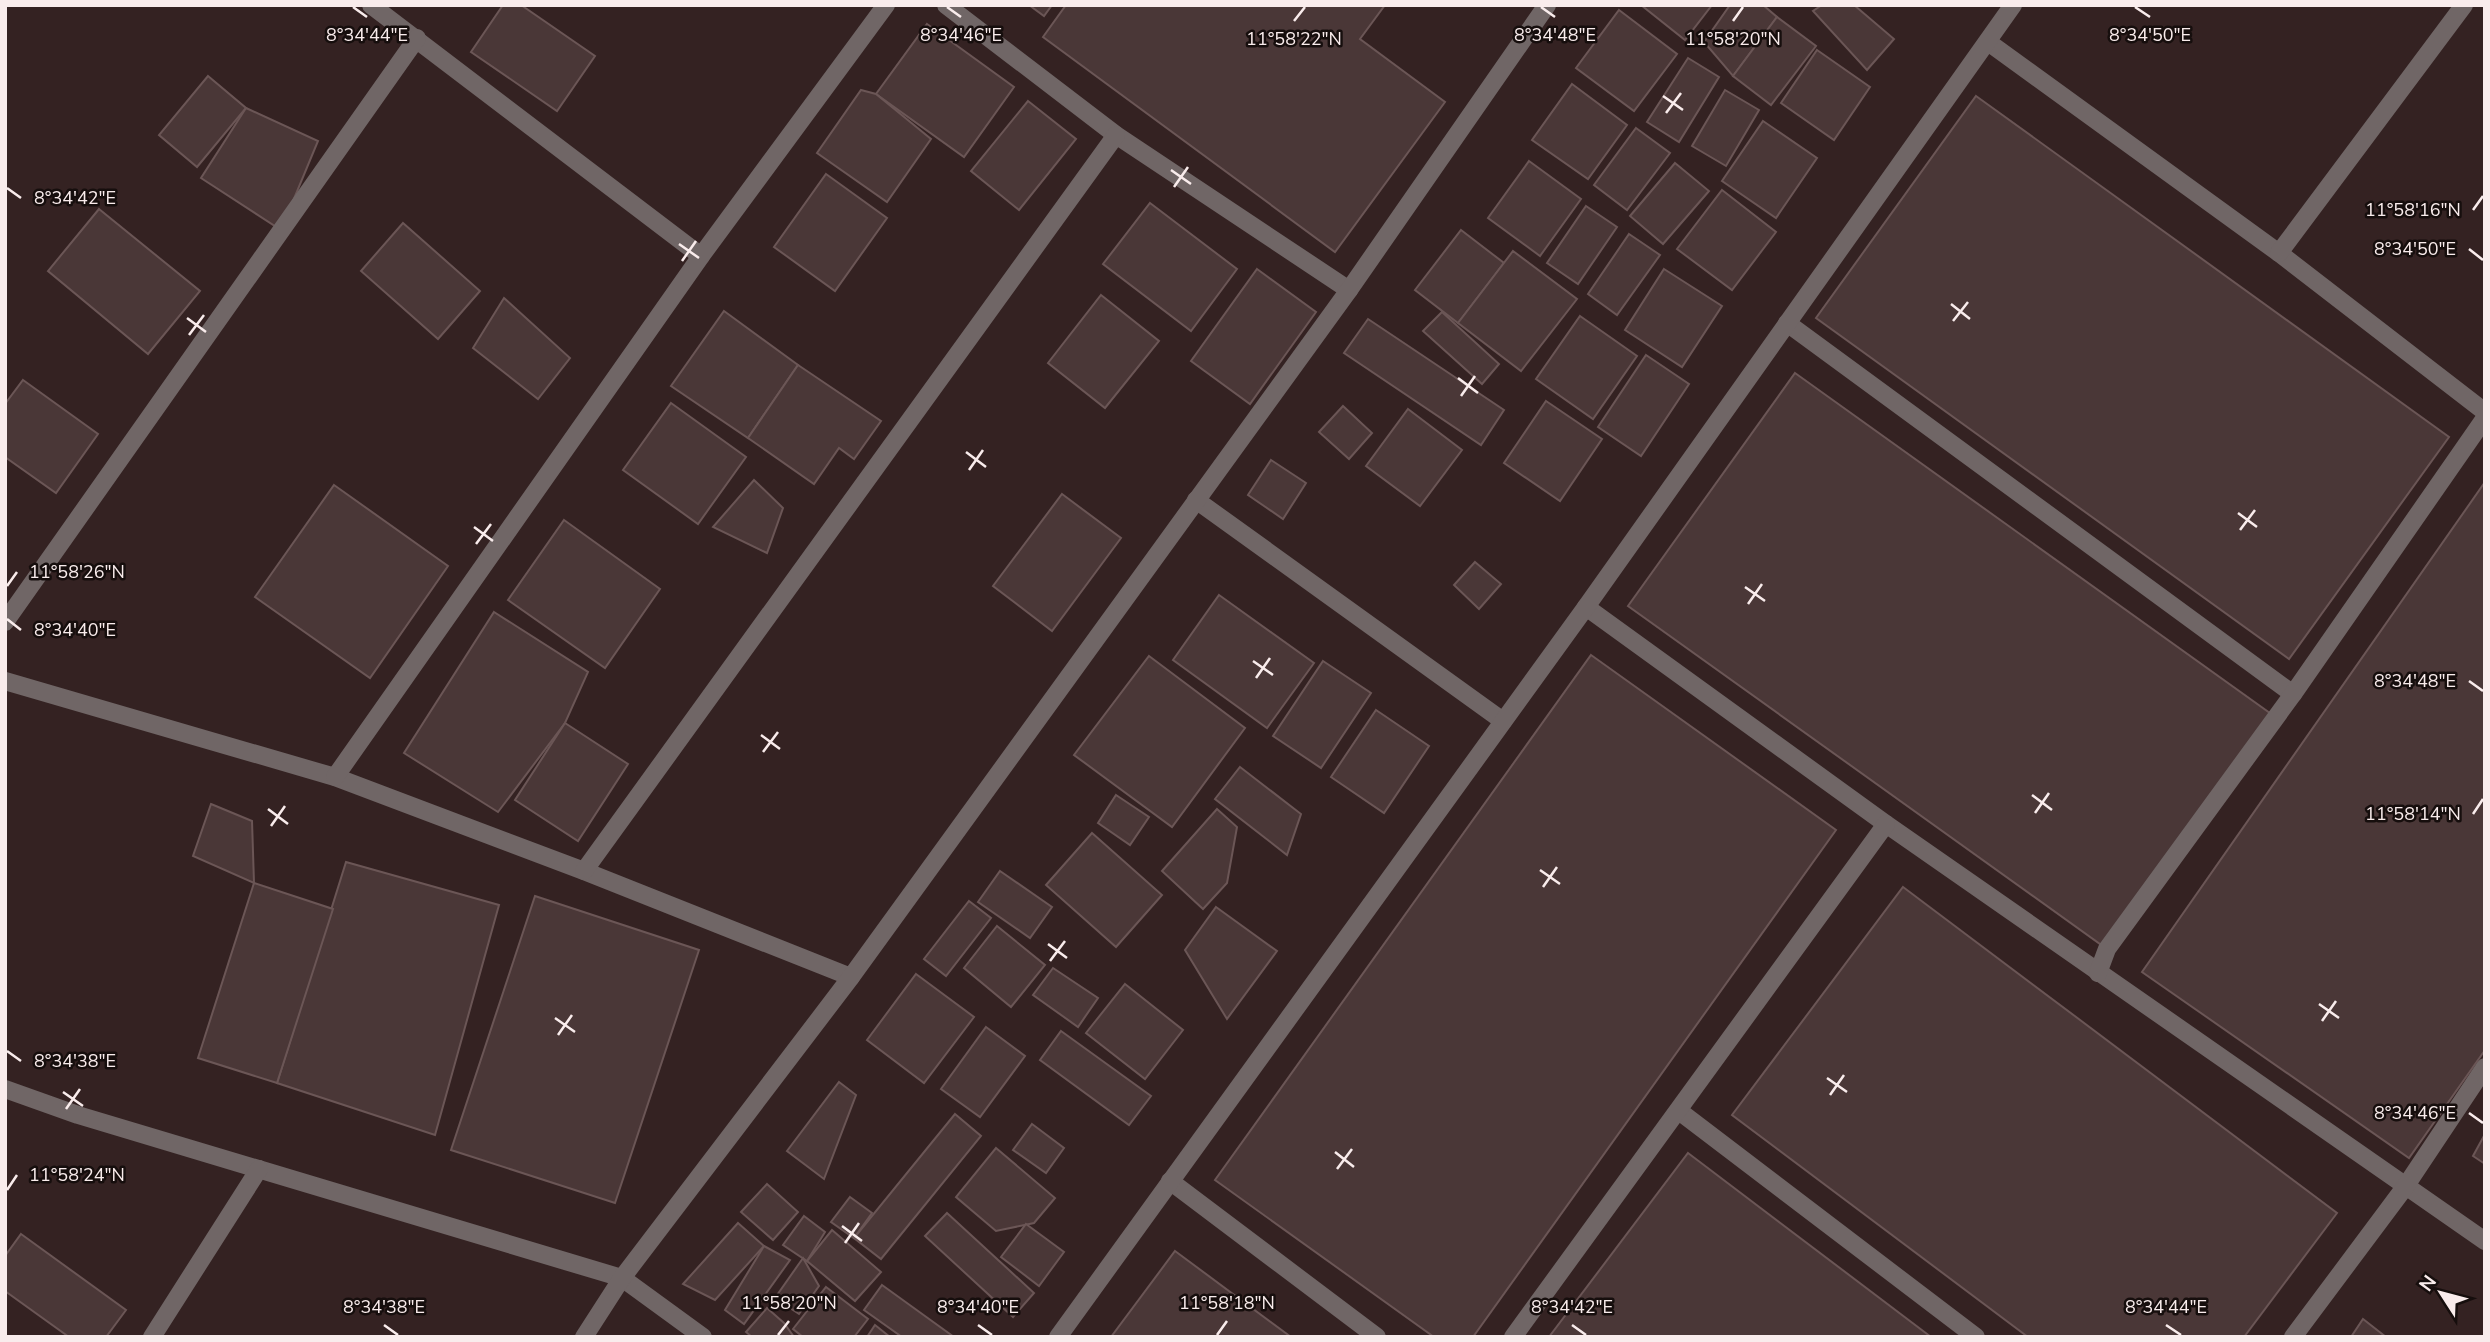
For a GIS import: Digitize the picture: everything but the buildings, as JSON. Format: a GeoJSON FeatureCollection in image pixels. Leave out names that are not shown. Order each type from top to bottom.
{"type":"FeatureCollection","features":[{"type":"Feature","properties":{"kind":"street"},"geometry":{"type":"LineString","coordinates":[[371,5],[701,256]]}},
{"type":"Feature","properties":{"kind":"street"},"geometry":{"type":"LineString","coordinates":[[335,777],[701,256],[886,5]]}},
{"type":"Feature","properties":{"kind":"street"},"geometry":{"type":"LineString","coordinates":[[946,5],[1116,135],[1349,290]]}},
{"type":"Feature","properties":{"kind":"street"},"geometry":{"type":"LineString","coordinates":[[584,1337],[622,1278],[851,977],[1349,290],[1546,5]]}},
{"type":"Feature","properties":{"kind":"street"},"geometry":{"type":"LineString","coordinates":[[1058,1337],[1586,607],[2013,5]]}},
{"type":"Feature","properties":{"kind":"street"},"geometry":{"type":"LineString","coordinates":[[2279,253],[2464,5]]}},
{"type":"Feature","properties":{"kind":"street"},"geometry":{"type":"LineString","coordinates":[[5,622],[417,38]]}},
{"type":"Feature","properties":{"kind":"street"},"geometry":{"type":"LineString","coordinates":[[1988,42],[2279,253],[2485,412]]}},
{"type":"Feature","properties":{"kind":"street"},"geometry":{"type":"LineString","coordinates":[[584,871],[1116,135]]}},
{"type":"Feature","properties":{"kind":"street"},"geometry":{"type":"LineString","coordinates":[[1787,323],[2293,694]]}},
{"type":"Feature","properties":{"kind":"street"},"geometry":{"type":"LineString","coordinates":[[2098,973],[2107,949],[2293,694],[2485,418]]}},
{"type":"Feature","properties":{"kind":"street"},"geometry":{"type":"LineString","coordinates":[[1196,500],[1503,720]]}},
{"type":"Feature","properties":{"kind":"street"},"geometry":{"type":"LineString","coordinates":[[1586,607],[1886,824],[2485,1241]]}},
{"type":"Feature","properties":{"kind":"street"},"geometry":{"type":"LineString","coordinates":[[5,681],[335,777],[584,871],[851,977]]}},
{"type":"Feature","properties":{"kind":"street"},"geometry":{"type":"LineString","coordinates":[[1513,1337],[1886,824]]}},
{"type":"Feature","properties":{"kind":"street"},"geometry":{"type":"LineString","coordinates":[[2293,1337],[2405,1187],[2485,1068]]}},
{"type":"Feature","properties":{"kind":"street"},"geometry":{"type":"LineString","coordinates":[[5,1089],[78,1115],[622,1278],[703,1337]]}},
{"type":"Feature","properties":{"kind":"street"},"geometry":{"type":"LineString","coordinates":[[1679,1111],[1976,1337]]}},
{"type":"Feature","properties":{"kind":"street"},"geometry":{"type":"LineString","coordinates":[[152,1337],[260,1169]]}},
{"type":"Feature","properties":{"kind":"street"},"geometry":{"type":"LineString","coordinates":[[1170,1181],[1377,1337]]}}]}
